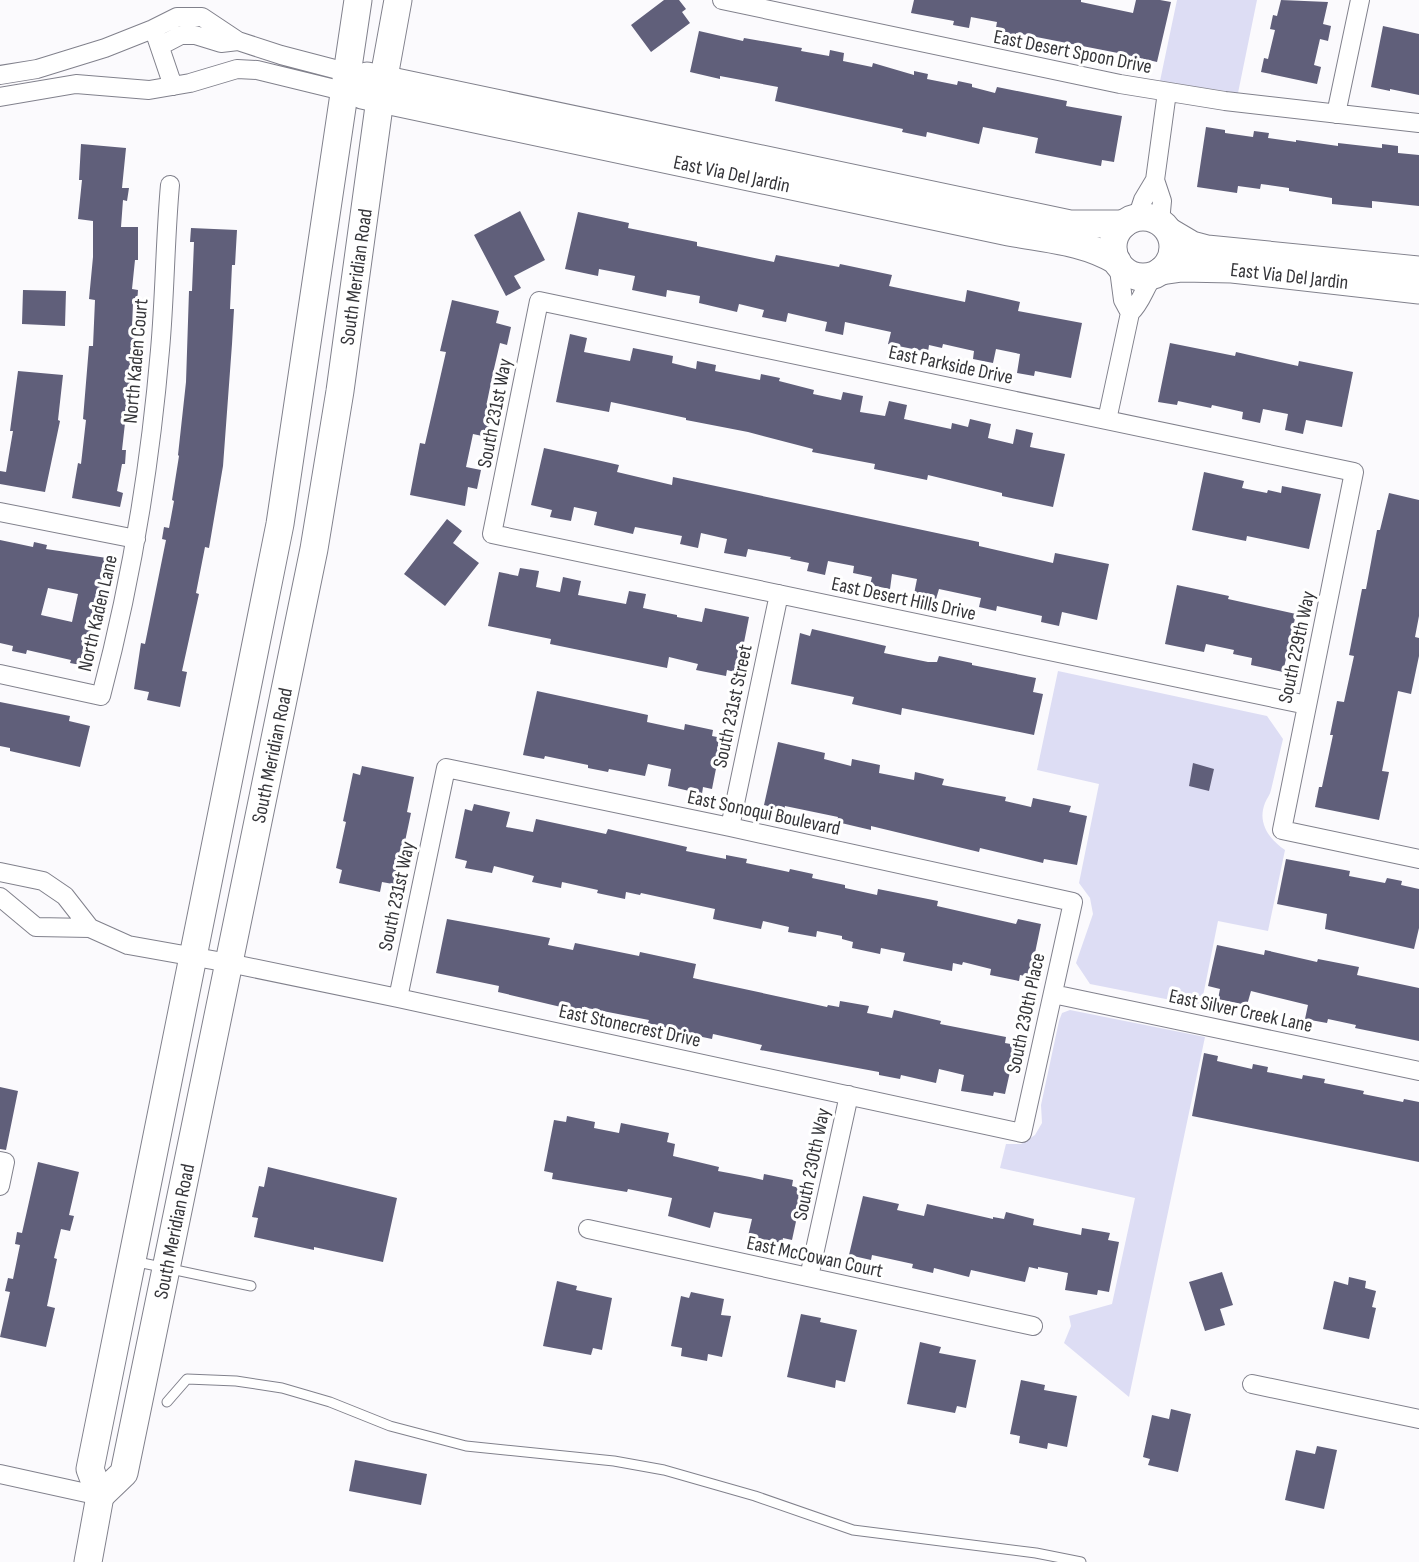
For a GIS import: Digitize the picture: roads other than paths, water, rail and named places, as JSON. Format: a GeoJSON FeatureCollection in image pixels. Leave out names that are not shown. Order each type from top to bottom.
{"type":"FeatureCollection","features":[{"type":"Feature","properties":{"kind":"street","name":"South Meridian Road"},"geometry":{"type":"LineString","coordinates":[[88,1562],[100,1496],[90,1469],[288,477],[358,0]]}},
{"type":"Feature","properties":{"kind":"street","name":"South Meridian Road"},"geometry":{"type":"LineString","coordinates":[[100,1496],[124,1473],[318,527],[340,391],[382,89],[398,0]]}},
{"type":"Feature","properties":{"kind":"street","name":"East Desert Spoon Drive"},"geometry":{"type":"LineString","coordinates":[[722,0],[1065,74],[1167,92],[1419,123]]}},
{"type":"Feature","properties":{"kind":"street"},"geometry":{"type":"LineString","coordinates":[[1336,114],[1360,0]]}},
{"type":"Feature","properties":{"kind":"street"},"geometry":{"type":"LineString","coordinates":[[0,75],[37,69],[105,48],[157,37],[177,16],[202,17],[238,41],[281,55],[345,81]]}},
{"type":"Feature","properties":{"kind":"street"},"geometry":{"type":"LineString","coordinates":[[157,37],[173,86]]}},
{"type":"Feature","properties":{"kind":"street"},"geometry":{"type":"LineString","coordinates":[[0,97],[76,84],[149,90],[190,84],[237,69],[345,81]]}},
{"type":"Feature","properties":{"kind":"street","name":"East Via Del Jardin"},"geometry":{"type":"LineString","coordinates":[[345,81],[1014,233],[1081,244],[1117,261]]}},
{"type":"Feature","properties":{"kind":"street","name":"East Via Del Jardin"},"geometry":{"type":"LineString","coordinates":[[382,89],[1070,224],[1148,224],[1207,249],[1419,270]]}},
{"type":"Feature","properties":{"kind":"street"},"geometry":{"type":"LineString","coordinates":[[1130,313],[1123,300],[1114,245],[1119,230],[1148,224],[1162,201],[1155,180],[1167,92]]}},
{"type":"Feature","properties":{"kind":"street","name":"North Kaden Court"},"geometry":{"type":"LineString","coordinates":[[136,539],[150,447],[160,348],[170,185]]}},
{"type":"Feature","properties":{"kind":"street"},"geometry":{"type":"LineString","coordinates":[[1107,420],[1130,313],[1139,304],[1146,285],[1167,265],[1173,249],[1148,224]]}},
{"type":"Feature","properties":{"kind":"street"},"geometry":{"type":"LineString","coordinates":[[1117,261],[1130,273],[1138,276],[1157,273]]}},
{"type":"Feature","properties":{"kind":"street","name":"East Via Del Jardin"},"geometry":{"type":"LineString","coordinates":[[1157,273],[1182,268],[1232,269],[1419,290]]}},
{"type":"Feature","properties":{"kind":"street","name":"East Parkside Drive"},"geometry":{"type":"LineString","coordinates":[[539,301],[1354,472]]}},
{"type":"Feature","properties":{"kind":"street","name":"South 231st Way"},"geometry":{"type":"LineString","coordinates":[[492,534],[539,301]]}},
{"type":"Feature","properties":{"kind":"street","name":"South 229th Way"},"geometry":{"type":"LineString","coordinates":[[1354,472],[1282,831],[1419,859]]}},
{"type":"Feature","properties":{"kind":"street"},"geometry":{"type":"LineString","coordinates":[[0,512],[136,539]]}},
{"type":"Feature","properties":{"kind":"street","name":"East Desert Hills Drive"},"geometry":{"type":"LineString","coordinates":[[492,534],[1306,705]]}},
{"type":"Feature","properties":{"kind":"street","name":"North Kaden Lane"},"geometry":{"type":"LineString","coordinates":[[0,674],[101,696],[114,646],[136,539]]}},
{"type":"Feature","properties":{"kind":"street","name":"South 231st Street"},"geometry":{"type":"LineString","coordinates":[[730,827],[779,594]]}},
{"type":"Feature","properties":{"kind":"street","name":"South 231st Way"},"geometry":{"type":"LineString","coordinates":[[398,998],[446,768]]}},
{"type":"Feature","properties":{"kind":"street","name":"East Sonoqui Boulevard"},"geometry":{"type":"LineString","coordinates":[[446,768],[1073,902]]}},
{"type":"Feature","properties":{"kind":"street"},"geometry":{"type":"LineString","coordinates":[[0,872],[43,880],[66,896],[90,928]]}},
{"type":"Feature","properties":{"kind":"street"},"geometry":{"type":"LineString","coordinates":[[21,876],[3,900],[36,927],[90,928]]}},
{"type":"Feature","properties":{"kind":"street","name":"South 230th Place"},"geometry":{"type":"LineString","coordinates":[[1022,1133],[1073,902]]}},
{"type":"Feature","properties":{"kind":"street","name":"East Stonecrest Drive"},"geometry":{"type":"LineString","coordinates":[[90,928],[128,945],[398,998],[1022,1133]]}},
{"type":"Feature","properties":{"kind":"street","name":"East Silver Creek Lane"},"geometry":{"type":"LineString","coordinates":[[1053,994],[1419,1071]]}},
{"type":"Feature","properties":{"kind":"street","name":"South 230th Way"},"geometry":{"type":"LineString","coordinates":[[809,1277],[849,1095]]}},
{"type":"Feature","properties":{"kind":"street"},"geometry":{"type":"LineString","coordinates":[[0,1185],[3,1161]]}},
{"type":"Feature","properties":{"kind":"street","name":"East McCowan Court"},"geometry":{"type":"LineString","coordinates":[[588,1229],[1033,1326]]}},
{"type":"Feature","properties":{"kind":"street"},"geometry":{"type":"LineString","coordinates":[[1252,1384],[1419,1419]]}},
{"type":"Feature","properties":{"kind":"street"},"geometry":{"type":"LineString","coordinates":[[0,1474],[100,1496]]}},
{"type":"Feature","properties":{"kind":"lane"},"geometry":{"type":"LineString","coordinates":[[132,1261],[251,1286]]}},
{"type":"Feature","properties":{"kind":"lane"},"geometry":{"type":"LineString","coordinates":[[166,1402],[187,1379],[236,1381],[282,1388],[330,1402],[390,1426],[466,1446],[614,1461],[702,1480],[853,1530],[1036,1553],[1081,1562]]}}]}
